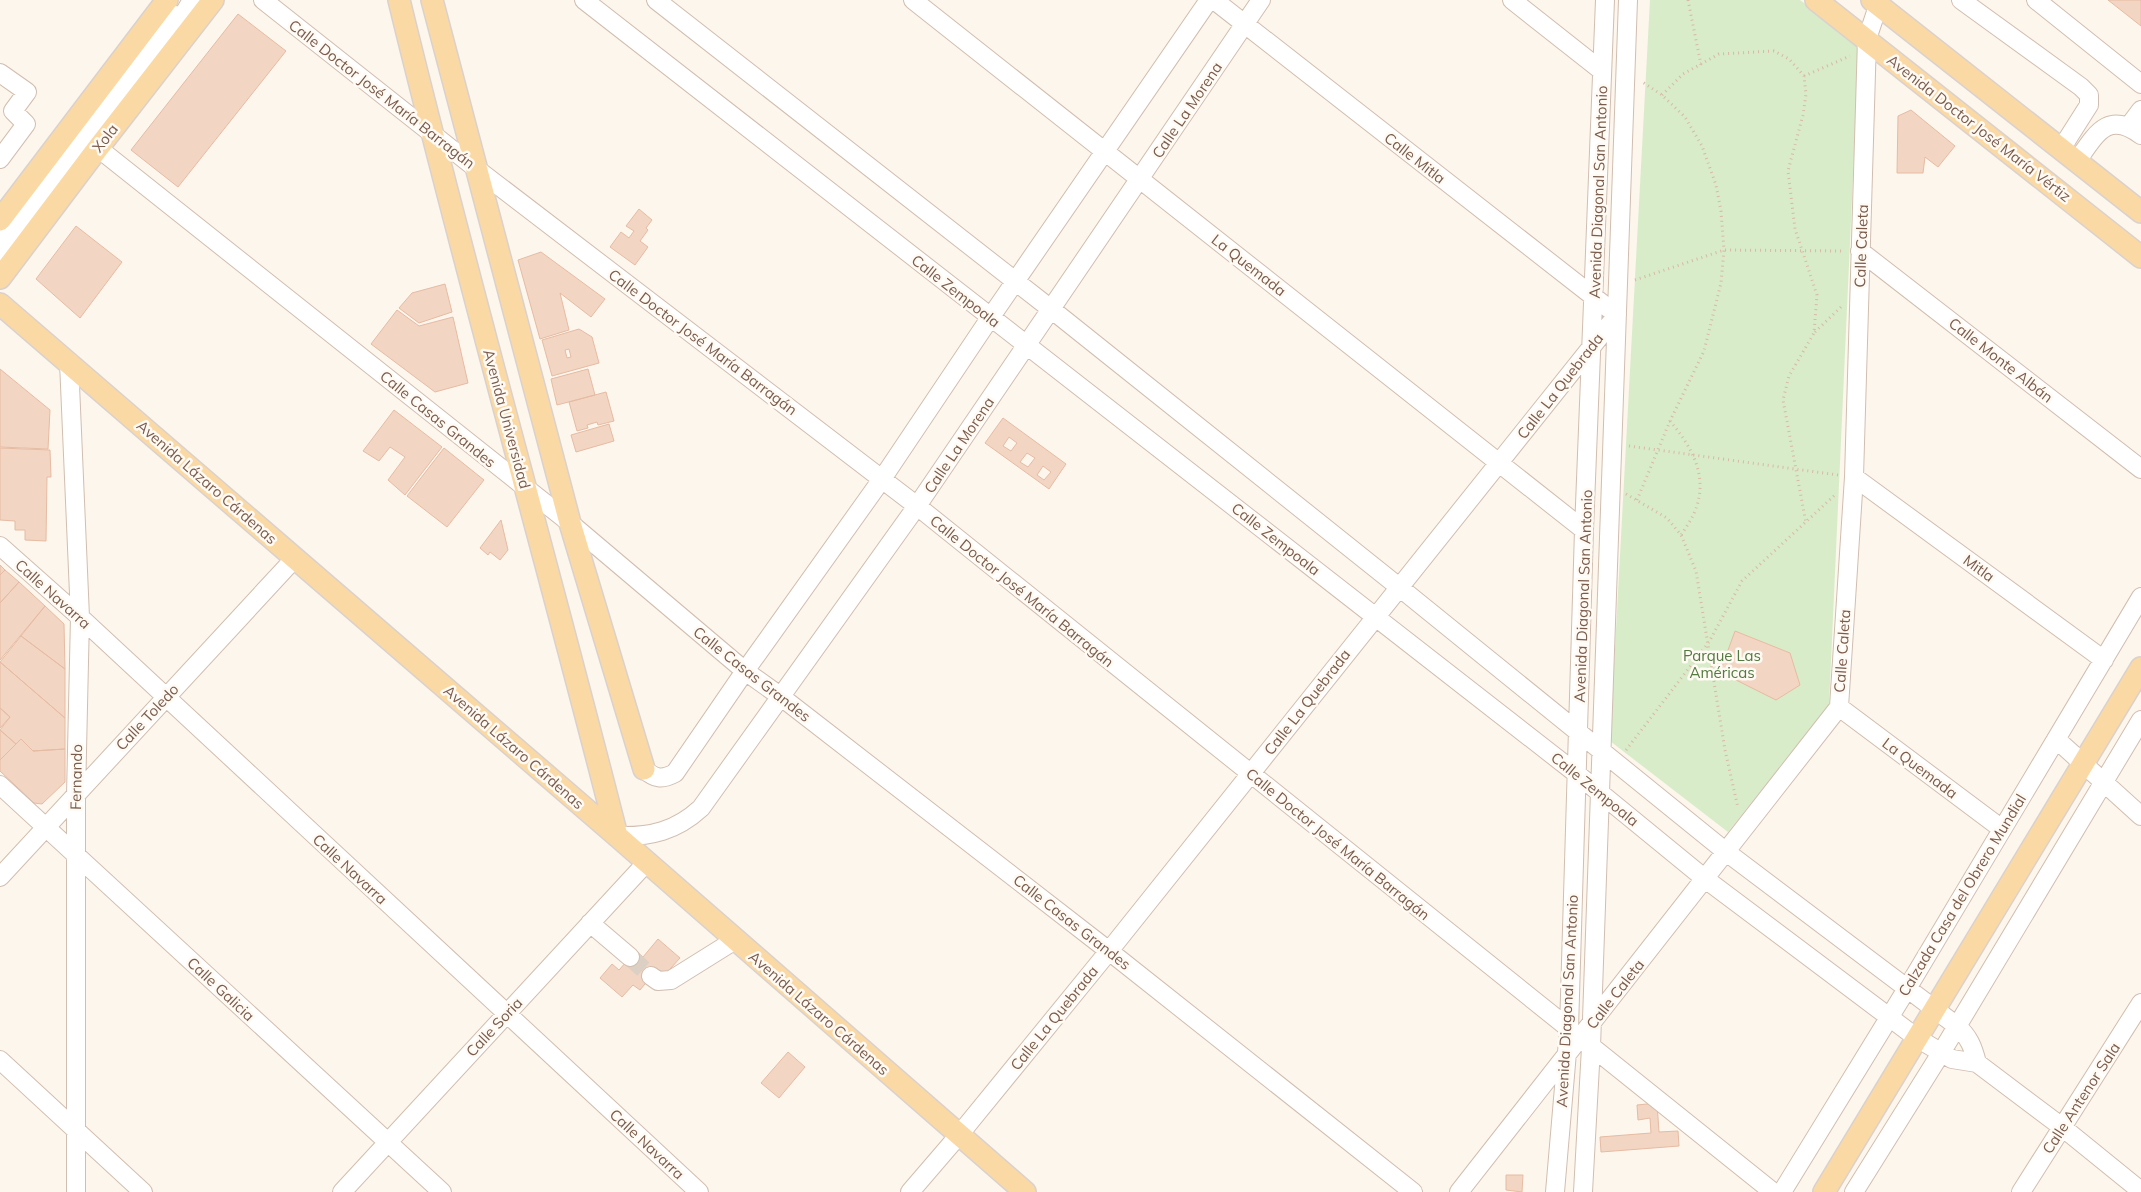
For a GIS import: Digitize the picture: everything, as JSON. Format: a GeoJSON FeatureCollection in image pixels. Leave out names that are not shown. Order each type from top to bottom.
{"type":"FeatureCollection","features":[{"type":"Feature","properties":{"kind":"main road"},"geometry":{"type":"LineString","coordinates":[[0,220],[167,0]]}},
{"type":"Feature","properties":{"kind":"main road","name":"Xola"},"geometry":{"type":"LineString","coordinates":[[0,278],[213,0]]}},
{"type":"Feature","properties":{"kind":"main road","name":"Avenida Universidad"},"geometry":{"type":"LineString","coordinates":[[399,0],[431,134],[576,675],[617,836]]}},
{"type":"Feature","properties":{"kind":"main road"},"geometry":{"type":"LineString","coordinates":[[432,0],[570,524],[644,768]]}},
{"type":"Feature","properties":{"kind":"main road","name":"Avenida Doctor José María Vértiz"},"geometry":{"type":"LineString","coordinates":[[1816,0],[1867,44],[2141,257]]}},
{"type":"Feature","properties":{"kind":"main road"},"geometry":{"type":"LineString","coordinates":[[1876,1],[2141,212]]}},
{"type":"Feature","properties":{"kind":"main road","name":"Avenida Lázaro Cárdenas"},"geometry":{"type":"LineString","coordinates":[[0,304],[617,836],[1025,1192]]}},
{"type":"Feature","properties":{"kind":"main road"},"geometry":{"type":"LineString","coordinates":[[1824,1192],[2141,668]]}},
{"type":"Feature","properties":{"kind":"street"},"geometry":{"type":"LineString","coordinates":[[0,236],[157,34],[190,0]]}},
{"type":"Feature","properties":{"kind":"street"},"geometry":{"type":"LineString","coordinates":[[0,256],[167,42],[190,0]]}},
{"type":"Feature","properties":{"kind":"street","name":"Calle Doctor José María Barragán"},"geometry":{"type":"LineString","coordinates":[[263,0],[431,134],[917,506],[1250,773],[1583,1035],[1773,1192]]}},
{"type":"Feature","properties":{"kind":"street","name":"Calle Zempoala"},"geometry":{"type":"LineString","coordinates":[[584,0],[1600,792],[1704,878],[1917,1038],[1952,1059],[1976,1062],[2062,1127],[2141,1191]]}},
{"type":"Feature","properties":{"kind":"street"},"geometry":{"type":"LineString","coordinates":[[656,0],[1050,309],[1399,587],[1725,851],[1935,1008],[1957,1026],[1971,1042],[1976,1062]]}},
{"type":"Feature","properties":{"kind":"street","name":"La Quemada"},"geometry":{"type":"LineString","coordinates":[[913,0],[1584,530]]}},
{"type":"Feature","properties":{"kind":"street"},"geometry":{"type":"LineString","coordinates":[[644,768],[653,777],[665,778],[675,773],[882,479],[990,318],[1209,0]]}},
{"type":"Feature","properties":{"kind":"street","name":"Calle Mitla"},"geometry":{"type":"LineString","coordinates":[[1214,0],[1617,315]]}},
{"type":"Feature","properties":{"kind":"street","name":"Calle La Morena"},"geometry":{"type":"LineString","coordinates":[[617,836],[656,834],[688,820],[701,808],[917,506],[1261,0]]}},
{"type":"Feature","properties":{"kind":"street"},"geometry":{"type":"LineString","coordinates":[[1512,0],[1602,70]]}},
{"type":"Feature","properties":{"kind":"street","name":"Avenida Diagonal San Antonio"},"geometry":{"type":"LineString","coordinates":[[1583,1192],[1583,1035],[1577,774],[1584,530],[1605,0]]}},
{"type":"Feature","properties":{"kind":"street","name":"Avenida Diagonal San Antonio"},"geometry":{"type":"LineString","coordinates":[[1583,1035],[1600,792],[1628,0]]}},
{"type":"Feature","properties":{"kind":"street"},"geometry":{"type":"LineString","coordinates":[[1962,0],[2081,87],[2089,95],[2089,105],[2069,155]]}},
{"type":"Feature","properties":{"kind":"street"},"geometry":{"type":"LineString","coordinates":[[2036,0],[2141,84]]}},
{"type":"Feature","properties":{"kind":"street","name":"Calle Caleta"},"geometry":{"type":"LineString","coordinates":[[1459,1192],[1839,708],[1854,477],[1867,44],[1876,1]]}},
{"type":"Feature","properties":{"kind":"street"},"geometry":{"type":"LineString","coordinates":[[0,73],[27,92],[13,111],[26,124],[0,159]]}},
{"type":"Feature","properties":{"kind":"street"},"geometry":{"type":"LineString","coordinates":[[2069,155],[2106,127],[2116,124],[2135,131],[2141,110]]}},
{"type":"Feature","properties":{"kind":"street","name":"Calle Casas Grandes"},"geometry":{"type":"LineString","coordinates":[[98,148],[570,524],[745,671],[780,696],[1109,951],[1413,1192]]}},
{"type":"Feature","properties":{"kind":"street","name":"Calle Monte Albán"},"geometry":{"type":"LineString","coordinates":[[1860,251],[2141,469]]}},
{"type":"Feature","properties":{"kind":"street","name":"Calle La Quebrada"},"geometry":{"type":"LineString","coordinates":[[912,1191],[1109,951],[1617,315]]}},
{"type":"Feature","properties":{"kind":"street","name":"Fernando"},"geometry":{"type":"LineString","coordinates":[[69,362],[80,618],[76,796],[76,1192]]}},
{"type":"Feature","properties":{"kind":"street","name":"Mitla"},"geometry":{"type":"LineString","coordinates":[[1854,477],[2104,660]]}},
{"type":"Feature","properties":{"kind":"street","name":"Calle Navarra"},"geometry":{"type":"LineString","coordinates":[[0,546],[699,1192]]}},
{"type":"Feature","properties":{"kind":"street","name":"Calle Toledo"},"geometry":{"type":"LineString","coordinates":[[0,877],[295,558]]}},
{"type":"Feature","properties":{"kind":"street","name":"Calzada Casa del Obrero Mundial"},"geometry":{"type":"LineString","coordinates":[[1782,1192],[1908,988],[2141,598]]}},
{"type":"Feature","properties":{"kind":"street","name":"La Quemada"},"geometry":{"type":"LineString","coordinates":[[1839,708],[2002,829]]}},
{"type":"Feature","properties":{"kind":"street"},"geometry":{"type":"LineString","coordinates":[[1854,1192],[1941,1053],[2141,720]]}},
{"type":"Feature","properties":{"kind":"street"},"geometry":{"type":"LineString","coordinates":[[2056,739],[2141,816]]}},
{"type":"Feature","properties":{"kind":"street","name":"Calle Galicia"},"geometry":{"type":"LineString","coordinates":[[0,785],[442,1192]]}},
{"type":"Feature","properties":{"kind":"street","name":"Calle Soria"},"geometry":{"type":"LineString","coordinates":[[342,1192],[646,862]]}},
{"type":"Feature","properties":{"kind":"street"},"geometry":{"type":"LineString","coordinates":[[590,923],[630,958]]}},
{"type":"Feature","properties":{"kind":"street"},"geometry":{"type":"LineString","coordinates":[[651,976],[658,981],[670,980],[735,940]]}},
{"type":"Feature","properties":{"kind":"street","name":"Calle Antenor Sala"},"geometry":{"type":"LineString","coordinates":[[2021,1192],[2141,1003]]}},
{"type":"Feature","properties":{"kind":"street","name":"Avenida Diagonal San Antonio"},"geometry":{"type":"LineString","coordinates":[[1555,1192],[1566,1057]]}},
{"type":"Feature","properties":{"kind":"street"},"geometry":{"type":"LineString","coordinates":[[0,1060],[143,1192]]}},
{"type":"Feature","properties":{"kind":"path"},"geometry":{"type":"LineString","coordinates":[[1688,0],[1700,65]]}},
{"type":"Feature","properties":{"kind":"path"},"geometry":{"type":"LineString","coordinates":[[1804,76],[1867,44]]}},
{"type":"Feature","properties":{"kind":"path"},"geometry":{"type":"LineString","coordinates":[[1662,95],[1683,74],[1719,54],[1774,52],[1789,59],[1804,76],[1806,94],[1803,115],[1788,171],[1794,229],[1817,295],[1814,333]]}},
{"type":"Feature","properties":{"kind":"path"},"geometry":{"type":"LineString","coordinates":[[1626,72],[1662,95],[1685,117],[1702,146],[1716,185],[1721,211],[1724,250],[1721,283],[1704,351],[1670,421],[1637,500]]}},
{"type":"Feature","properties":{"kind":"path"},"geometry":{"type":"LineString","coordinates":[[1618,285],[1724,250],[1860,251]]}},
{"type":"Feature","properties":{"kind":"path"},"geometry":{"type":"LineString","coordinates":[[1806,523],[1783,400],[1789,376],[1814,333],[1859,289]]}},
{"type":"Feature","properties":{"kind":"path"},"geometry":{"type":"LineString","coordinates":[[1670,421],[1686,440],[1699,466],[1701,486],[1696,511],[1681,535]]}},
{"type":"Feature","properties":{"kind":"path"},"geometry":{"type":"LineString","coordinates":[[1612,443],[1854,477]]}},
{"type":"Feature","properties":{"kind":"path"},"geometry":{"type":"LineString","coordinates":[[1616,762],[1709,642],[1742,581],[1854,477]]}},
{"type":"Feature","properties":{"kind":"path"},"geometry":{"type":"LineString","coordinates":[[1611,485],[1667,518],[1681,535],[1696,571],[1725,750],[1743,829]]}},
{"type":"Feature","properties":{"kind":"green space","name":"Parque Las Américas"},"geometry":{"type":"Polygon","coordinates":[[[1650,0],[1800,0],[1859,44],[1829,705],[1728,832],[1610,741],[1650,0]]]}},
{"type":"Feature","properties":{"kind":"building"},"geometry":{"type":"Polygon","coordinates":[[[2108,0],[2141,0],[2141,26],[2108,0]]]}},
{"type":"Feature","properties":{"kind":"building"},"geometry":{"type":"Polygon","coordinates":[[[238,14],[286,51],[178,187],[131,150],[238,14]]]}},
{"type":"Feature","properties":{"kind":"building"},"geometry":{"type":"Polygon","coordinates":[[[1911,110],[1955,146],[1938,167],[1925,157],[1923,173],[1897,173],[1898,116],[1911,110]]]}},
{"type":"Feature","properties":{"kind":"building"},"geometry":{"type":"Polygon","coordinates":[[[639,209],[652,220],[640,241],[648,247],[635,265],[610,247],[621,232],[629,238],[634,231],[626,226],[639,209]]]}},
{"type":"Feature","properties":{"kind":"building"},"geometry":{"type":"Polygon","coordinates":[[[76,226],[122,262],[80,318],[36,279],[76,226]]]}},
{"type":"Feature","properties":{"kind":"building"},"geometry":{"type":"Polygon","coordinates":[[[541,252],[605,299],[591,317],[560,293],[569,330],[540,339],[518,260],[541,252]]]}},
{"type":"Feature","properties":{"kind":"building"},"geometry":{"type":"Polygon","coordinates":[[[445,284],[452,312],[419,323],[399,308],[412,293],[445,284]]]}},
{"type":"Feature","properties":{"kind":"building"},"geometry":{"type":"Polygon","coordinates":[[[397,310],[419,326],[453,317],[468,383],[435,392],[371,344],[397,310]]]}},
{"type":"Feature","properties":{"kind":"building"},"geometry":{"type":"Polygon","coordinates":[[[579,329],[592,337],[599,363],[552,376],[542,340],[579,329]],[[569,349],[565,350],[567,358],[571,357],[569,349]]]}},
{"type":"Feature","properties":{"kind":"building"},"geometry":{"type":"Polygon","coordinates":[[[0,369],[50,410],[48,449],[0,447],[0,369]]]}},
{"type":"Feature","properties":{"kind":"building"},"geometry":{"type":"Polygon","coordinates":[[[588,369],[595,395],[557,405],[551,379],[588,369]]]}},
{"type":"Feature","properties":{"kind":"building"},"geometry":{"type":"Polygon","coordinates":[[[606,392],[614,421],[598,425],[597,422],[587,425],[588,428],[577,431],[569,402],[606,392]]]}},
{"type":"Feature","properties":{"kind":"building"},"geometry":{"type":"Polygon","coordinates":[[[394,410],[442,447],[405,495],[388,480],[405,457],[390,447],[379,461],[363,451],[394,410]]]}},
{"type":"Feature","properties":{"kind":"building"},"geometry":{"type":"Polygon","coordinates":[[[1003,418],[1066,464],[1049,489],[985,443],[1003,418]],[[1009,437],[1003,446],[1011,451],[1017,443],[1009,437]],[[1027,453],[1020,462],[1028,467],[1035,458],[1027,453]],[[1043,466],[1037,475],[1044,480],[1051,472],[1043,466]]]}},
{"type":"Feature","properties":{"kind":"building"},"geometry":{"type":"Polygon","coordinates":[[[609,424],[614,441],[576,452],[571,435],[609,424]]]}},
{"type":"Feature","properties":{"kind":"building"},"geometry":{"type":"Polygon","coordinates":[[[0,448],[50,450],[51,477],[47,477],[46,541],[25,540],[25,530],[15,530],[15,521],[0,520],[0,448]]]}},
{"type":"Feature","properties":{"kind":"building"},"geometry":{"type":"Polygon","coordinates":[[[444,448],[484,480],[447,527],[407,496],[444,448]]]}},
{"type":"Feature","properties":{"kind":"building"},"geometry":{"type":"Polygon","coordinates":[[[501,520],[508,550],[500,560],[490,552],[488,555],[480,548],[501,520]]]}},
{"type":"Feature","properties":{"kind":"building"},"geometry":{"type":"Polygon","coordinates":[[[0,565],[5,570],[0,575],[0,565]]]}},
{"type":"Feature","properties":{"kind":"building"},"geometry":{"type":"Polygon","coordinates":[[[5,570],[19,582],[0,603],[0,575],[5,570]]]}},
{"type":"Feature","properties":{"kind":"building"},"geometry":{"type":"Polygon","coordinates":[[[19,582],[45,606],[0,660],[0,603],[19,582]]]}},
{"type":"Feature","properties":{"kind":"building"},"geometry":{"type":"Polygon","coordinates":[[[45,606],[64,624],[65,669],[21,636],[45,606]]]}},
{"type":"Feature","properties":{"kind":"building"},"geometry":{"type":"Polygon","coordinates":[[[1735,631],[1790,653],[1800,685],[1776,700],[1720,672],[1735,631]]]}},
{"type":"Feature","properties":{"kind":"building"},"geometry":{"type":"Polygon","coordinates":[[[21,636],[65,669],[65,718],[0,662],[21,636]]]}},
{"type":"Feature","properties":{"kind":"building"},"geometry":{"type":"Polygon","coordinates":[[[0,662],[65,718],[65,749],[33,751],[21,739],[16,744],[0,730],[10,717],[0,708],[0,662]]]}},
{"type":"Feature","properties":{"kind":"building"},"geometry":{"type":"Polygon","coordinates":[[[0,708],[10,717],[0,728],[0,708]]]}},
{"type":"Feature","properties":{"kind":"building"},"geometry":{"type":"Polygon","coordinates":[[[0,730],[16,744],[0,760],[0,730]]]}},
{"type":"Feature","properties":{"kind":"building"},"geometry":{"type":"Polygon","coordinates":[[[21,739],[33,751],[65,749],[65,782],[42,804],[34,803],[0,771],[0,760],[21,739]]]}},
{"type":"Feature","properties":{"kind":"building"},"geometry":{"type":"Polygon","coordinates":[[[658,939],[680,958],[662,978],[655,972],[640,990],[633,985],[622,997],[600,978],[612,964],[619,970],[636,951],[643,957],[658,939]]]}},
{"type":"Feature","properties":{"kind":"building"},"geometry":{"type":"Polygon","coordinates":[[[788,1052],[805,1067],[779,1098],[761,1083],[788,1052]]]}},
{"type":"Feature","properties":{"kind":"building"},"geometry":{"type":"Polygon","coordinates":[[[1657,1103],[1659,1132],[1678,1131],[1679,1146],[1601,1152],[1600,1137],[1651,1133],[1650,1118],[1638,1120],[1637,1105],[1657,1103]]]}},
{"type":"Feature","properties":{"kind":"building"},"geometry":{"type":"Polygon","coordinates":[[[1506,1175],[1523,1175],[1522,1192],[1506,1190],[1506,1175]]]}},
{"type":"Feature","properties":{"kind":"tunnel"},"geometry":{"type":"LineString","coordinates":[[630,957],[651,976]]}}]}
